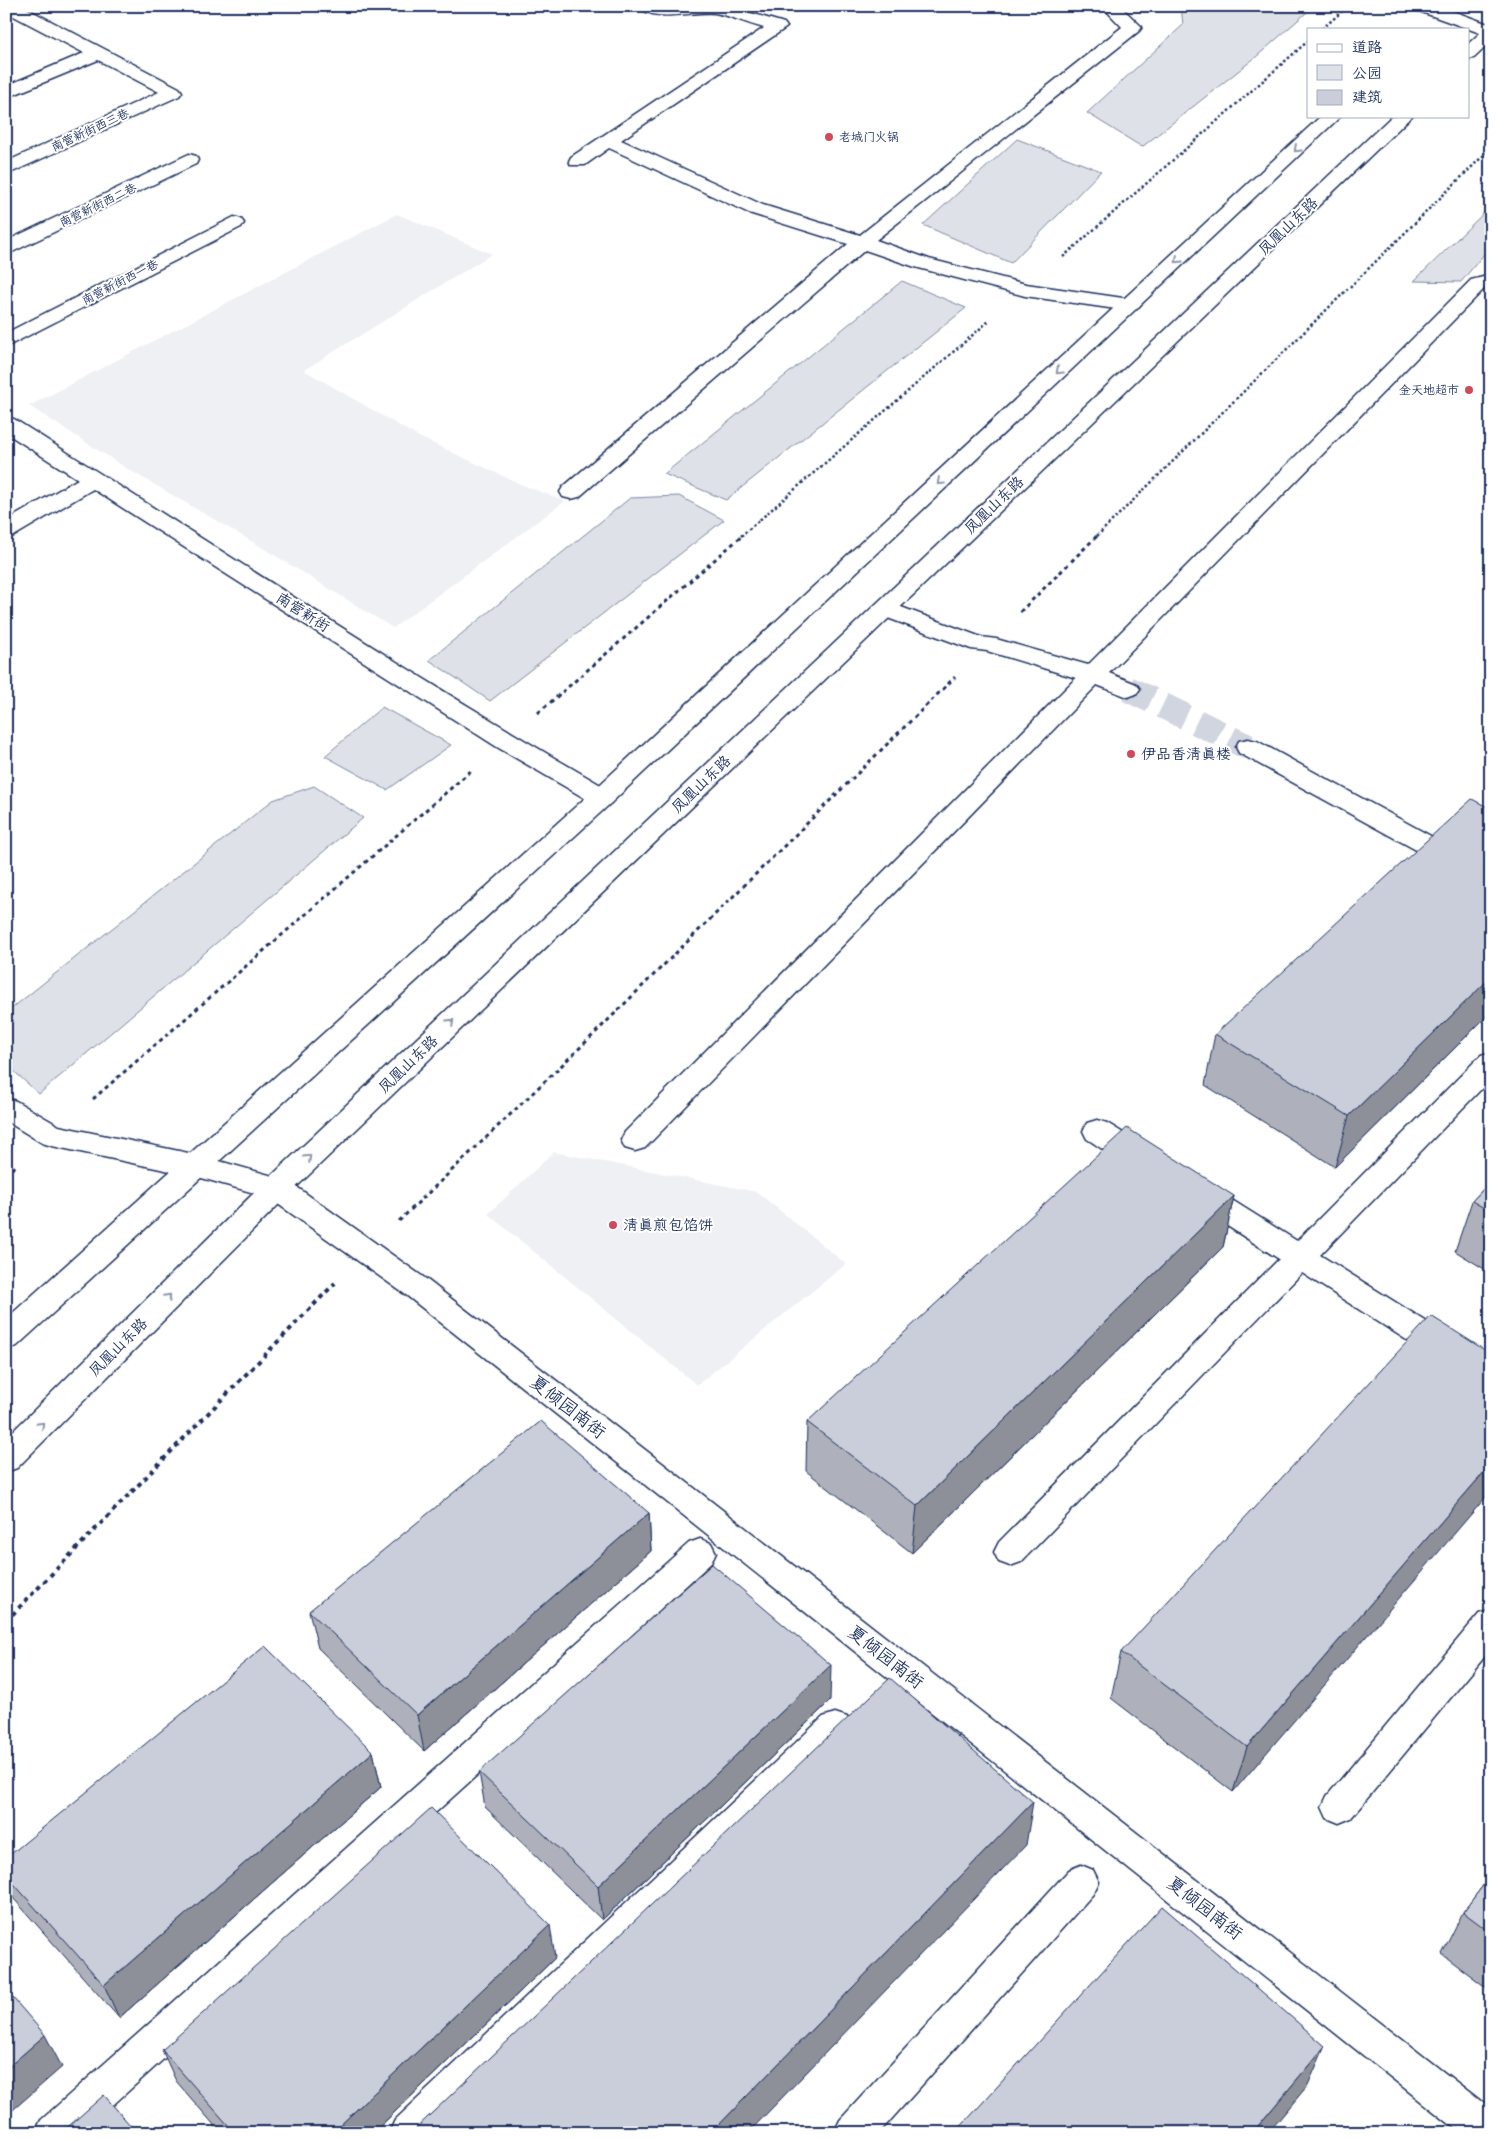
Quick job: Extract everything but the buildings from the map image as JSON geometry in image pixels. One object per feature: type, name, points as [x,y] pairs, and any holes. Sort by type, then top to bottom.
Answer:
[{"type":"street","points":[[8,6],[98,53]]},
{"type":"street","points":[[578,161],[778,27],[715,8],[657,10],[647,6]]},
{"type":"street","points":[[571,492],[861,243],[1133,28],[1110,6]]},
{"type":"street","points":[[1422,6],[1446,10],[1491,32],[1470,52]]},
{"type":"street","points":[[1427,28],[1446,10]]},
{"type":"street","points":[[6,25],[28,16]]},
{"type":"street","points":[[6,93],[98,53]]},
{"type":"street","name":"南营新街西三巷","points":[[6,169],[173,92],[98,53]]},
{"type":"street","points":[[6,1338],[198,1166],[602,797],[1330,118]]},
{"type":"street","name":"凤凰山东路","points":[[6,1459],[278,1188],[1401,118]]},
{"type":"street","points":[[608,141],[756,209],[831,231],[922,263],[1025,290],[1130,305]]},
{"type":"street","name":"南营新街西二巷","points":[[6,249],[189,160]]},
{"type":"street","name":"南营新街西一巷","points":[[6,341],[234,223]]},
{"type":"street","points":[[635,1140],[1091,674],[1478,284],[1491,281]]},
{"type":"street","name":"南营新街","points":[[6,424],[506,741],[602,797]]},
{"type":"street","points":[[6,531],[94,480]]},
{"type":"street","points":[[885,609],[979,644],[988,644],[1091,674],[1128,689]]},
{"type":"street","points":[[1248,747],[1491,880]]},
{"type":"street","points":[[1010,1552],[1491,1062]]},
{"type":"street","points":[[6,1108],[52,1135],[198,1166],[278,1188]]},
{"type":"street","points":[[1097,1131],[1300,1256],[1491,1378]]},
{"type":"street","name":"夏倾园南街","points":[[278,1188],[440,1306],[1491,2133]]},
{"type":"street","points":[[54,2133],[700,1553]]},
{"type":"street","points":[[1340,1807],[1491,1624]]},
{"type":"street","points":[[408,2133],[834,1728]]},
{"type":"street","points":[[853,2133],[1081,1882]]},
{"type":"path","points":[[1323,28],[1348,6]]},
{"type":"path","points":[[6,1174],[1025,290],[1307,42]]},
{"type":"path","points":[[6,1621],[367,1252],[580,1047],[1491,148]]},
{"type":"shaded area","points":[[397,214],[492,254],[304,370],[417,436],[520,484],[565,501],[393,628],[258,545],[126,468],[29,406]]},
{"type":"shaded area","points":[[554,1152],[757,1192],[846,1264],[697,1385],[488,1214]]},
{"type":"green space","points":[[1181,6],[1314,6],[1256,57],[1142,147],[1087,113],[1183,25]]},
{"type":"green space","points":[[1017,139],[1101,171],[1011,263],[923,225]]},
{"type":"green space","points":[[1491,206],[1491,256],[1484,254],[1461,282],[1414,281]]},
{"type":"green space","points":[[902,281],[966,308],[726,500],[664,474]]},
{"type":"green space","points":[[679,496],[724,520],[490,701],[429,660],[630,498]]},
{"type":"green space","points":[[382,707],[451,745],[387,790],[325,756]]},
{"type":"green space","points":[[314,786],[363,818],[39,1094],[6,1064],[6,1013],[273,800]]},
{"type":"tunnel","points":[[1128,689],[1248,747]]},
{"type":"place","name":"老城门火锅","points":[[829,137]]},
{"type":"place","name":"金天地超市","points":[[1469,390]]},
{"type":"place","name":"伊品香清真楼","points":[[1131,754]]},
{"type":"place","name":"清真煎包馅饼","points":[[613,1225]]}]
